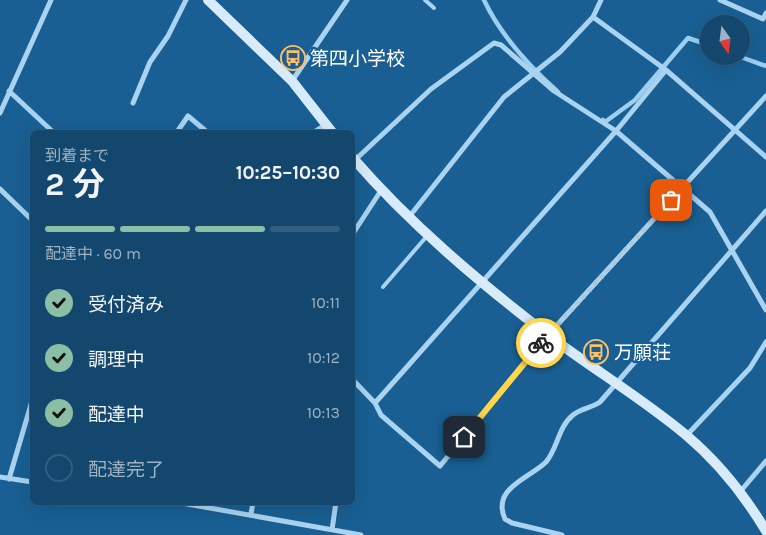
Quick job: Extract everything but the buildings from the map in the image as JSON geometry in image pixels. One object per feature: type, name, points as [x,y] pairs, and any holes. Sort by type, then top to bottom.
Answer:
[{"type":"main road","points":[[208,0],[292,82],[328,129]]},
{"type":"main road","points":[[355,159],[428,236],[548,335],[687,436],[739,493],[766,531]]},
{"type":"street","points":[[0,113],[51,0]]},
{"type":"street","points":[[134,104],[150,62],[168,36],[186,0]]},
{"type":"street","points":[[292,82],[347,0]]},
{"type":"street","points":[[409,216],[504,97],[560,52],[593,17],[601,0]]},
{"type":"street","points":[[720,0],[763,19],[766,13]]},
{"type":"street","points":[[593,17],[666,70],[766,157]]},
{"type":"street","points":[[355,157],[431,89],[494,43],[501,45],[554,91],[616,130],[710,212],[766,310]]},
{"type":"street","points":[[375,403],[484,282],[666,70]]},
{"type":"street","points":[[9,91],[51,130]]},
{"type":"street","points":[[355,382],[375,403],[381,414],[440,466],[548,335],[766,96]]},
{"type":"street","points":[[178,130],[188,116],[205,130]]},
{"type":"street","points":[[0,189],[30,218]]},
{"type":"street","points":[[355,230],[382,189]]},
{"type":"street","points":[[562,535],[512,523],[505,519],[502,506],[507,492],[516,482],[546,461],[560,430],[572,416],[600,402],[766,211]]},
{"type":"street","points":[[687,436],[750,368],[766,342]]},
{"type":"street","points":[[9,479],[30,408]]},
{"type":"street","points":[[739,493],[766,461]]},
{"type":"street","points":[[0,477],[30,482]]},
{"type":"street","points":[[195,505],[361,535]]},
{"type":"street","points":[[251,514],[252,505]]},
{"type":"street","points":[[332,530],[336,505]]},
{"type":"lane","points":[[425,0],[434,8]]},
{"type":"lane","points":[[382,287],[428,236]]},
{"type":"waterway","points":[[484,0],[498,25],[516,49],[558,92]]},
{"type":"waterway","points":[[603,120],[605,122],[635,100],[688,38],[700,42]]},
{"type":"waterway","points":[[750,60],[766,66]]},
{"type":"way so far","points":[[541,343],[671,200]]},
{"type":"place","name":"第四小学校","points":[[293,58]]},
{"type":"place","name":"万願荘","points":[[596,352]]},
{"type":"route","points":[[464,437],[541,343]]}]
